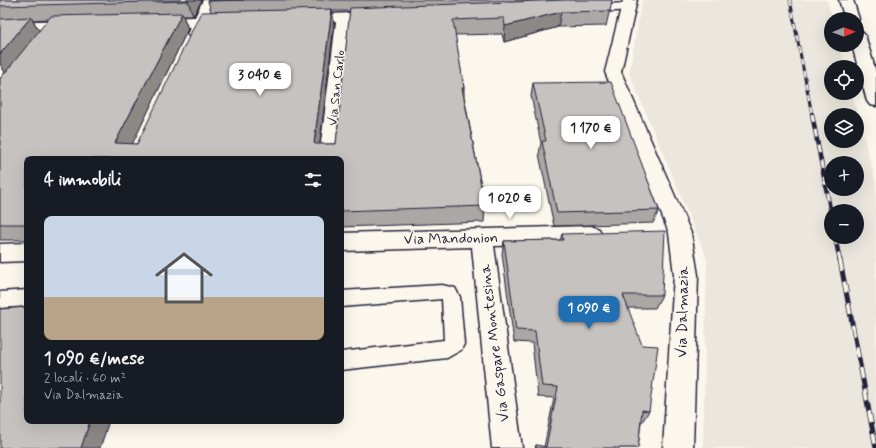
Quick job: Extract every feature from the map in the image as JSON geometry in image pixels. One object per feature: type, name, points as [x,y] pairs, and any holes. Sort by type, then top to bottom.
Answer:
[{"type":"street","points":[[188,49],[210,0]]},
{"type":"street","points":[[846,0],[850,12]]},
{"type":"street","points":[[565,9],[629,3]]},
{"type":"street","name":"Via Dalmazia","points":[[629,3],[613,72],[680,233],[686,275],[678,448]]},
{"type":"street","points":[[288,19],[391,16]]},
{"type":"street","name":"Via San Carlo","points":[[329,156],[344,18]]},
{"type":"street","points":[[139,23],[241,20]]},
{"type":"street","points":[[0,27],[86,24]]},
{"type":"street","points":[[41,43],[55,25]]},
{"type":"street","points":[[862,52],[876,101]]},
{"type":"street","points":[[656,234],[680,233]]},
{"type":"street","name":"Via Mandonion","points":[[344,242],[609,235]]},
{"type":"street","name":"Via Gaspare Montesina","points":[[482,238],[507,448]]},
{"type":"street","points":[[0,253],[24,252]]},
{"type":"lane","points":[[344,299],[442,292],[449,293],[451,298],[454,344],[447,349],[344,361]]},
{"type":"lane","points":[[0,300],[24,298]]},
{"type":"shaded area","points":[[642,0],[827,0],[830,12],[824,12],[824,52],[841,52],[843,60],[824,60],[824,100],[854,100],[856,108],[824,108],[824,148],[864,148],[864,138],[876,183],[876,448],[703,448],[707,259],[629,73]]},
{"type":"building","points":[[0,0],[189,0],[0,6]]},
{"type":"building","points":[[208,0],[244,0],[208,1]]},
{"type":"building","points":[[565,0],[612,0],[610,11],[561,12],[505,26],[504,18],[453,20],[464,88],[462,88],[485,206],[344,211],[344,156],[24,156],[24,224],[0,224],[0,79],[51,16],[182,13],[115,143],[137,144],[201,12],[332,9],[314,143],[336,144],[350,8]]},
{"type":"building","points":[[31,17],[0,54],[0,19]]},
{"type":"building","points":[[611,82],[659,210],[557,213],[542,141],[546,141],[533,83]]},
{"type":"building","points":[[665,231],[662,295],[623,295],[642,345],[658,346],[649,411],[642,410],[638,448],[536,448],[536,445],[546,447],[558,387],[542,386],[535,331],[516,330],[504,241],[563,240],[562,234]]},
{"type":"building","points":[[24,307],[24,424],[89,424],[81,448],[0,448],[0,309]]},
{"type":"railway","points":[[790,0],[812,115]]},
{"type":"railway","points":[[812,114],[829,204]]},
{"type":"railway","points":[[836,244],[840,261]]},
{"type":"railway","points":[[840,260],[876,448]]}]
